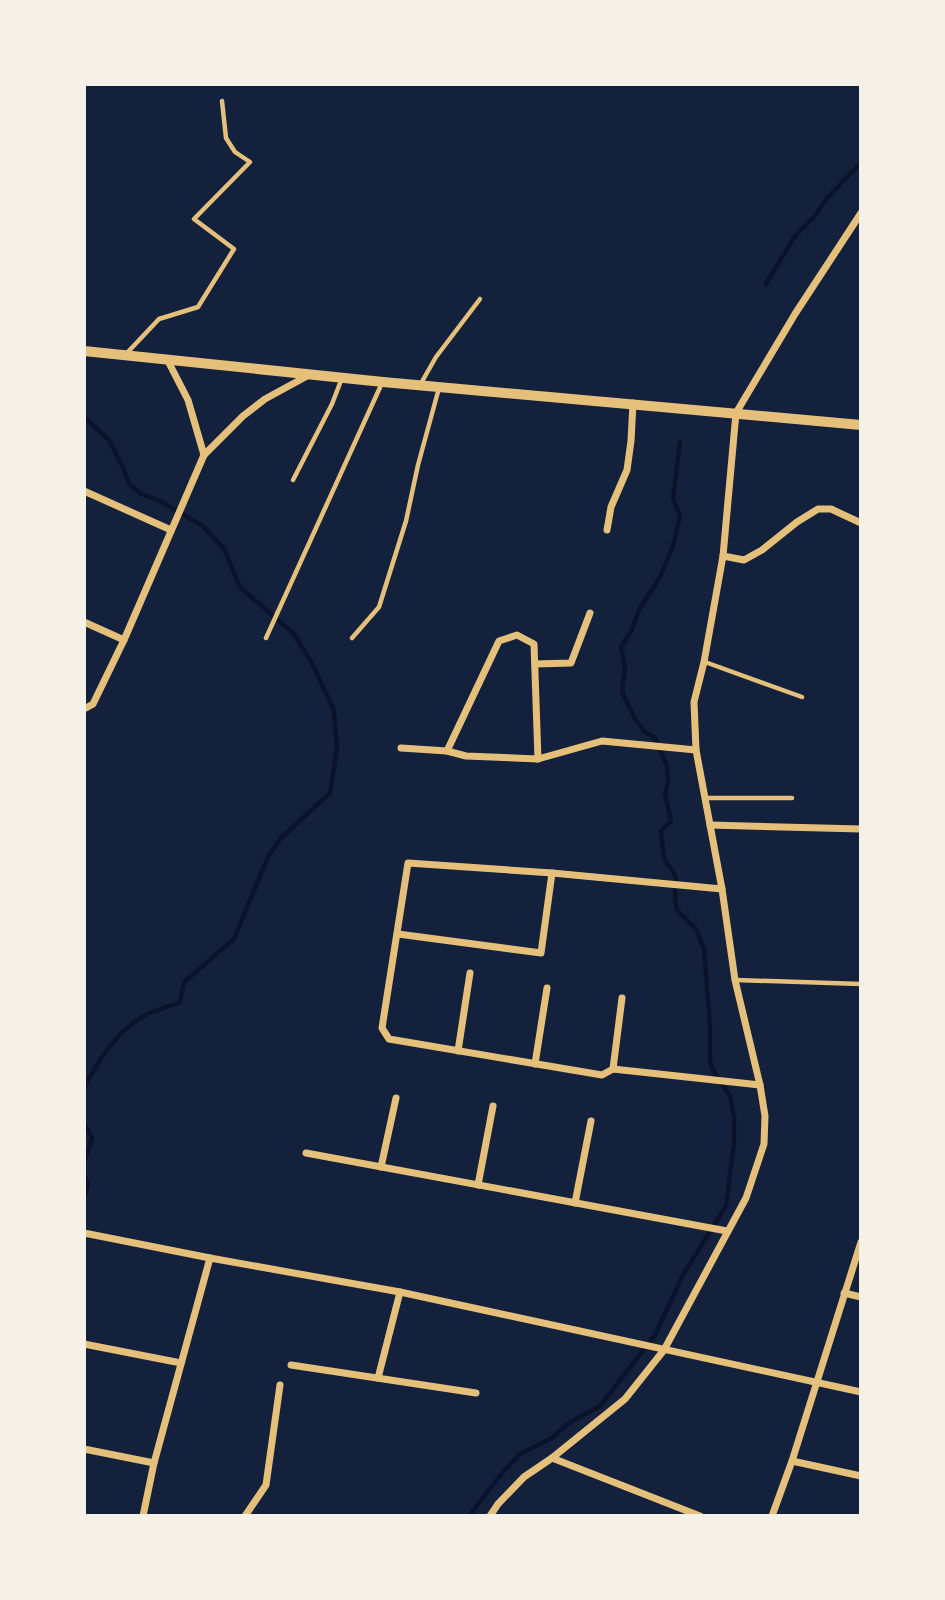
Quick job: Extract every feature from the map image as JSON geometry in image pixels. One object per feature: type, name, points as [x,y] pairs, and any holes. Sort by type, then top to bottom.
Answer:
[{"type":"main road","points":[[84,351],[420,386],[861,425]]},
{"type":"street","points":[[490,1516],[524,1477],[625,1399],[664,1350],[746,1198],[764,1144],[765,1116],[760,1085],[735,980],[722,889],[696,750],[694,702],[723,556],[736,413],[795,314],[861,213]]},
{"type":"street","points":[[168,360],[188,400],[204,455]]},
{"type":"street","points":[[84,709],[93,704],[124,640],[204,455],[243,416],[265,399],[310,375]]},
{"type":"street","points":[[607,530],[611,507],[627,470],[633,403]]},
{"type":"street","points":[[84,491],[171,530]]},
{"type":"street","points":[[723,556],[744,560],[818,509],[831,509],[861,523]]},
{"type":"street","points":[[535,664],[571,663],[590,613]]},
{"type":"street","points":[[84,622],[124,640]]},
{"type":"street","points":[[447,751],[499,641],[517,635],[534,643],[538,759]]},
{"type":"street","points":[[401,748],[447,751],[466,756],[538,759],[601,741],[696,750]]},
{"type":"street","points":[[710,825],[861,829]]},
{"type":"street","points":[[722,889],[408,863],[382,1028],[389,1039],[603,1075],[613,1069],[760,1085]]},
{"type":"street","points":[[398,934],[541,953],[552,873]]},
{"type":"street","points":[[458,1051],[470,973]]},
{"type":"street","points":[[535,1064],[547,988]]},
{"type":"street","points":[[613,1069],[621,999]]},
{"type":"street","points":[[381,1167],[396,1098]]},
{"type":"street","points":[[478,1185],[493,1106]]},
{"type":"street","points":[[575,1203],[591,1121]]},
{"type":"street","points":[[306,1153],[727,1231]]},
{"type":"street","points":[[84,1233],[400,1293],[861,1392]]},
{"type":"street","points":[[772,1516],[861,1242]]},
{"type":"street","points":[[143,1516],[154,1463],[210,1258]]},
{"type":"street","points":[[378,1378],[400,1293]]},
{"type":"street","points":[[844,1293],[861,1297]]},
{"type":"street","points":[[84,1344],[181,1363]]},
{"type":"street","points":[[291,1365],[476,1393]]},
{"type":"street","points":[[245,1516],[266,1485],[281,1385]]},
{"type":"street","points":[[84,1449],[154,1463]]},
{"type":"street","points":[[552,1458],[700,1516]]},
{"type":"street","points":[[792,1461],[861,1476]]},
{"type":"lane","points":[[126,355],[159,319],[198,307],[234,249],[194,219],[250,162],[235,152],[226,138],[222,101]]},
{"type":"lane","points":[[420,386],[447,342],[480,299]]},
{"type":"lane","points":[[293,480],[332,404],[342,377]]},
{"type":"lane","points":[[266,638],[383,382]]},
{"type":"lane","points":[[352,638],[380,607],[406,521],[439,387]]},
{"type":"lane","points":[[704,662],[802,697]]},
{"type":"lane","points":[[705,799],[792,798]]},
{"type":"lane","points":[[735,980],[861,984]]},
{"type":"waterway","points":[[766,284],[795,236],[861,163]]},
{"type":"waterway","points":[[84,417],[109,440],[129,484],[141,494],[158,500],[203,526],[224,549],[240,587],[294,634],[313,665],[334,711],[337,748],[330,793],[280,839],[268,857],[234,939],[184,982],[180,1002],[144,1016],[124,1030],[102,1057],[84,1088]]},
{"type":"waterway","points":[[469,1516],[520,1454],[552,1438],[569,1423],[600,1406],[655,1335],[683,1275],[726,1206],[734,1143],[734,1117],[730,1096],[710,1063],[704,949],[696,929],[677,910],[676,878],[664,859],[661,831],[671,821],[665,794],[668,782],[667,766],[655,738],[644,731],[635,719],[622,692],[625,667],[621,647],[631,632],[639,610],[660,577],[673,546],[680,516],[673,499],[680,442]]},
{"type":"waterway","points":[[84,1123],[92,1138],[84,1162]]},
{"type":"waterway","points":[[84,1174],[88,1185],[84,1198]]}]
